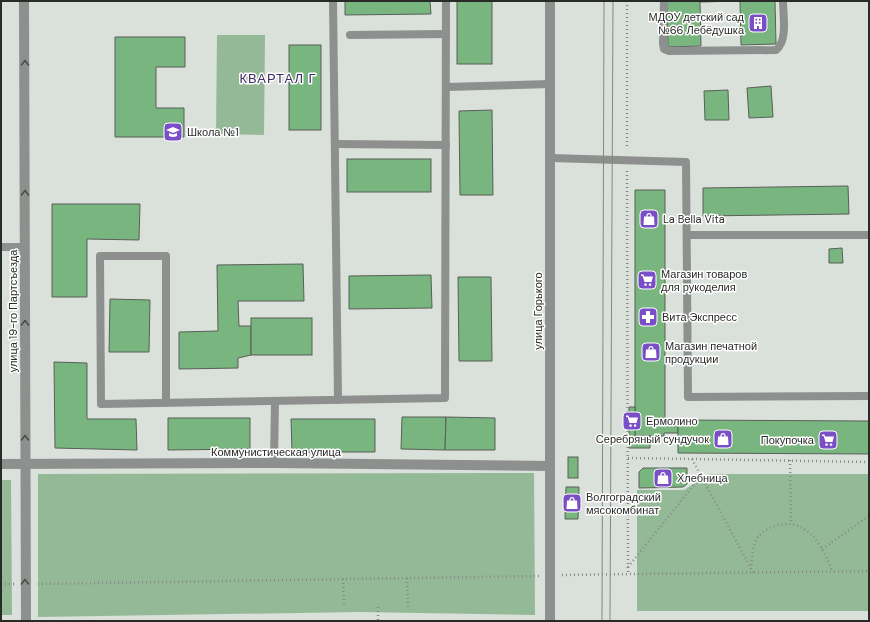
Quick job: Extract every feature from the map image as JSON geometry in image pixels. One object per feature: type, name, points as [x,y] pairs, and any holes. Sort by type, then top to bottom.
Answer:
[{"type":"street","name":"улица 19-го Партсъезда","points":[[24,1],[26,621]]},
{"type":"street","name":"улица Горького","points":[[550,1],[550,621]]},
{"type":"street","name":"Коммунистическая улица","points":[[1,464],[550,466]]},
{"type":"lane","points":[[332,1],[338,400]]},
{"type":"lane","points":[[166,403],[166,256],[100,256],[101,404],[166,403],[338,400],[445,398],[446,1]]},
{"type":"lane","points":[[664,1],[663,44],[664,49],[668,51],[776,50],[780,47],[783,40],[783,1]]},
{"type":"lane","points":[[350,35],[446,34]]},
{"type":"lane","points":[[446,87],[550,84]]},
{"type":"lane","points":[[335,144],[446,145]]},
{"type":"lane","points":[[550,158],[686,162],[688,397],[869,396]]},
{"type":"lane","points":[[687,235],[869,235]]},
{"type":"lane","points":[[1,247],[25,247]]},
{"type":"lane","points":[[274,464],[275,401]]},
{"type":"path","points":[[627,1],[628,574]]},
{"type":"path","points":[[628,458],[869,462]]},
{"type":"path","points":[[692,458],[754,574]]},
{"type":"path","points":[[790,460],[791,524]]},
{"type":"path","points":[[628,567],[701,476]]},
{"type":"path","points":[[822,549],[869,516]]},
{"type":"path","points":[[751,569],[753,551],[759,536],[775,526],[791,524],[804,528],[815,539],[834,572]]},
{"type":"path","points":[[1,584],[550,575],[754,574],[869,571]]},
{"type":"path","points":[[408,578],[408,607]]},
{"type":"path","points":[[343,579],[344,607]]},
{"type":"path","points":[[378,607],[378,621]]},
{"type":"green space","points":[[217,35],[265,35],[264,135],[216,134]]},
{"type":"green space","points":[[534,473],[535,615],[359,612],[38,617],[38,474]]},
{"type":"green space","points":[[709,474],[869,474],[869,611],[637,611],[637,490],[684,490]]},
{"type":"green space","points":[[1,480],[11,480],[12,615],[1,615]]},
{"type":"building","points":[[345,1],[430,1],[431,14],[345,15]]},
{"type":"building","points":[[457,1],[492,1],[492,64],[457,64]]},
{"type":"building","points":[[667,1],[740,1],[700,2],[701,46],[668,47]]},
{"type":"building","points":[[740,1],[775,1],[776,44],[741,45]]},
{"type":"building","points":[[115,37],[185,37],[185,67],[156,67],[156,108],[184,108],[184,137],[115,137]]},
{"type":"building","points":[[289,45],[321,45],[321,130],[289,130]]},
{"type":"building","points":[[771,86],[773,117],[749,118],[747,88]]},
{"type":"building","points":[[728,90],[729,120],[705,120],[704,91]]},
{"type":"building","points":[[492,110],[493,195],[460,195],[459,111]]},
{"type":"building","points":[[347,159],[431,159],[431,192],[347,192]]},
{"type":"building","points":[[848,186],[849,214],[703,216],[703,188]]},
{"type":"building","points":[[635,190],[665,190],[665,422],[678,422],[678,433],[664,433],[664,436],[635,436]]},
{"type":"building","points":[[52,204],[140,204],[139,240],[87,239],[87,297],[52,297]]},
{"type":"building","points":[[842,248],[843,263],[829,263],[829,249]]},
{"type":"building","points":[[303,264],[304,301],[238,301],[239,326],[251,326],[251,355],[238,358],[238,368],[179,369],[179,332],[218,331],[217,265]]},
{"type":"building","points":[[431,275],[432,308],[349,309],[349,276]]},
{"type":"building","points":[[458,277],[491,277],[492,361],[459,361]]},
{"type":"building","points":[[110,299],[150,300],[149,352],[109,352]]},
{"type":"building","points":[[251,318],[312,318],[312,355],[251,355]]},
{"type":"building","points":[[54,362],[87,363],[87,419],[136,419],[137,450],[55,448]]},
{"type":"building","name":"Ермолино","points":[[629,407],[635,407],[635,436],[650,436],[650,448],[629,448]]},
{"type":"building","points":[[402,417],[446,417],[445,450],[401,449]]},
{"type":"building","points":[[446,417],[495,418],[495,450],[445,450]]},
{"type":"building","points":[[168,418],[250,418],[250,449],[168,450]]},
{"type":"building","points":[[291,419],[375,419],[375,452],[292,452]]},
{"type":"building","points":[[678,420],[869,421],[869,454],[678,453]]},
{"type":"building","points":[[568,457],[578,457],[578,478],[568,478]]},
{"type":"building","name":"Хлебница","points":[[643,468],[687,468],[687,484],[683,487],[639,488],[639,472]]},
{"type":"building","name":"Волгоградский мясокомбинат","points":[[566,487],[579,487],[578,519],[565,519]]},
{"type":"tram line","points":[[602,621],[604,1]]},
{"type":"tram line","points":[[610,621],[613,1]]},
{"type":"place","name":"МДОУ детский сад №66 Лебёдушка","points":[[758,23]]},
{"type":"place","name":"Школа №1","points":[[173,132]]},
{"type":"place","name":"La Bella Vita","points":[[649,219]]},
{"type":"place","name":"Магазин товаров для рукоделия","points":[[647,280]]},
{"type":"place","name":"Вита Экспресс","points":[[648,317]]},
{"type":"place","name":"Магазин печатной продукции","points":[[651,352]]},
{"type":"place","name":"Ермолино","points":[[632,421]]},
{"type":"place","name":"Серебряный сундучок","points":[[723,439]]},
{"type":"place","name":"Покупочка","points":[[828,440]]},
{"type":"place","name":"Хлебница","points":[[663,478]]},
{"type":"place","name":"Волгоградский мясокомбинат","points":[[572,503]]},
{"type":"district","name":"КВАРТАЛ Г","points":[[278,78]]}]
